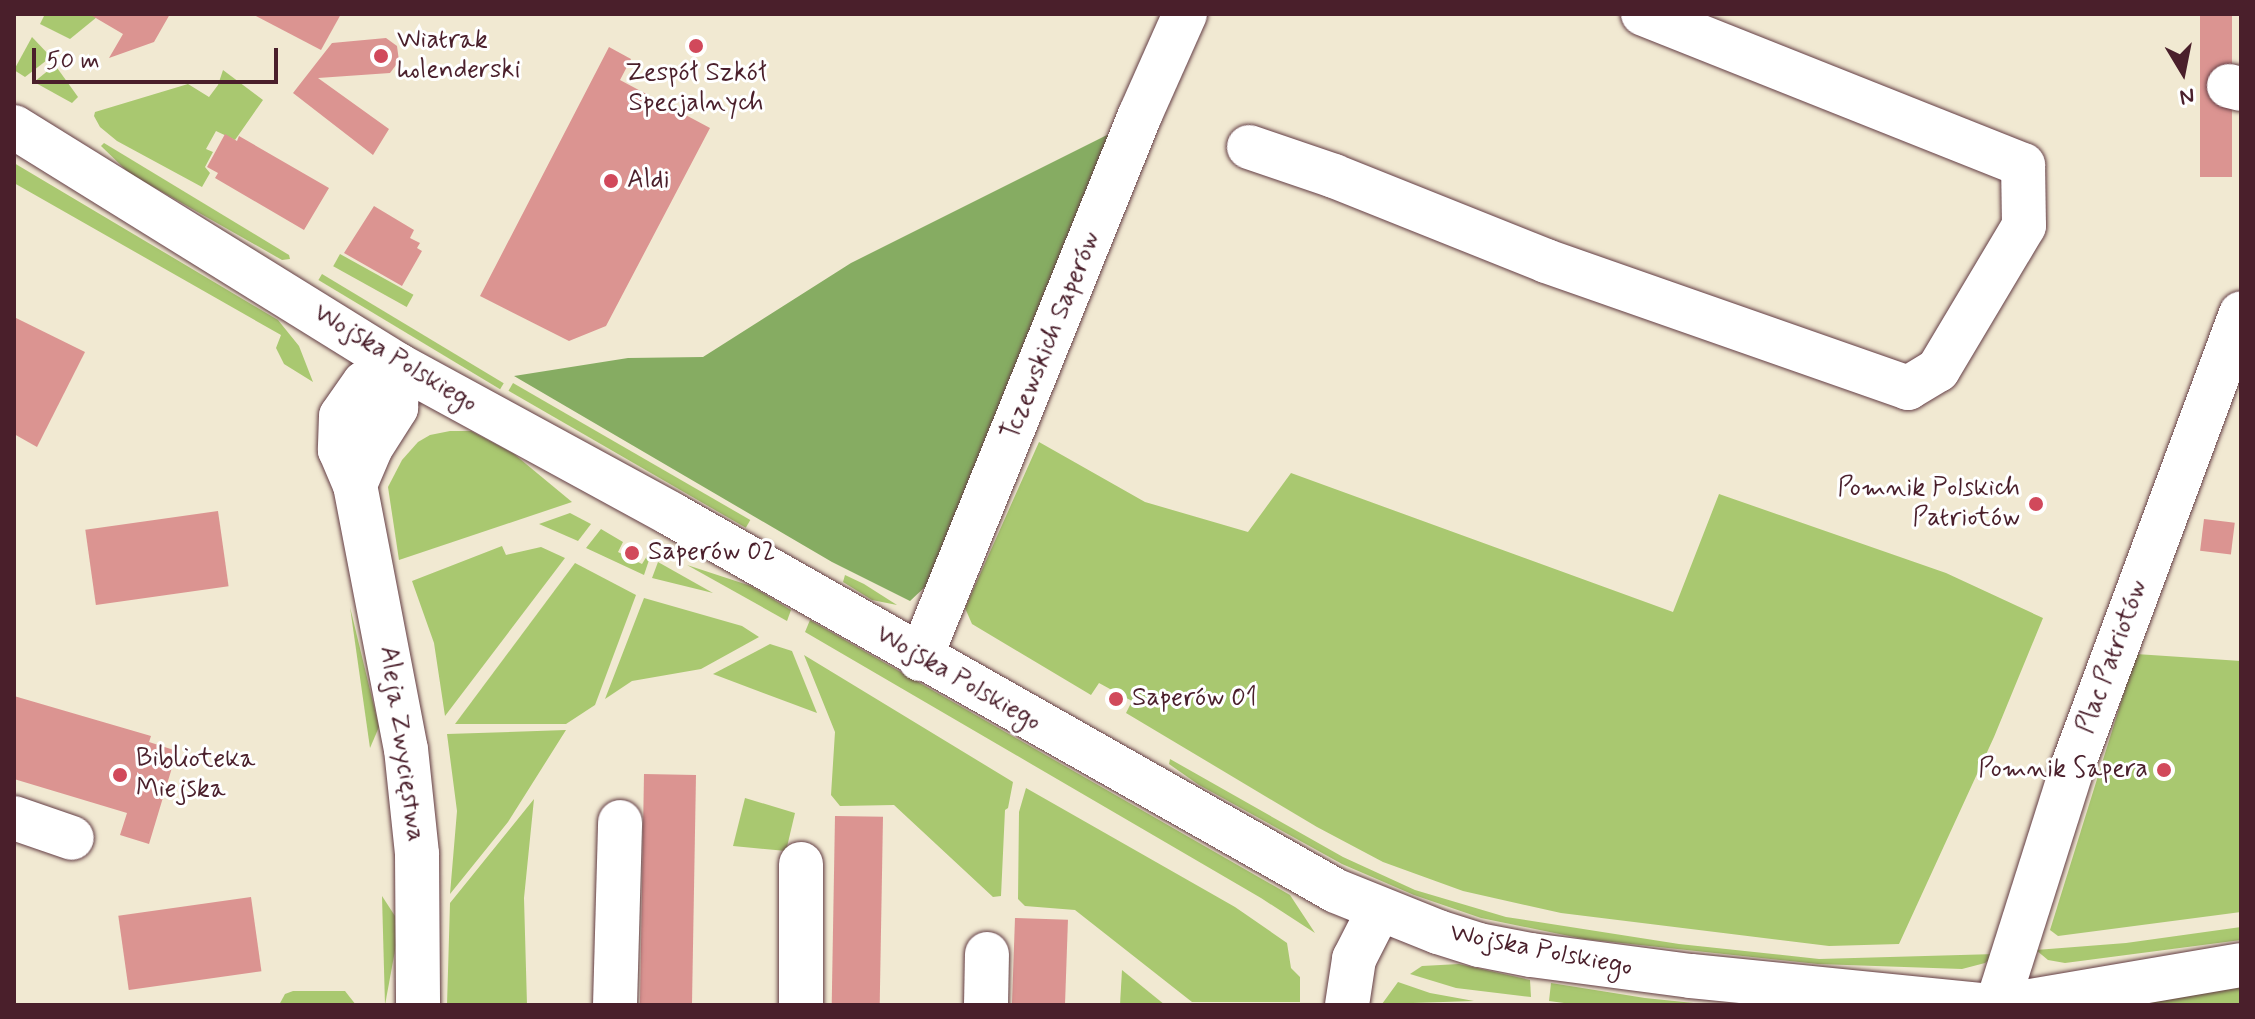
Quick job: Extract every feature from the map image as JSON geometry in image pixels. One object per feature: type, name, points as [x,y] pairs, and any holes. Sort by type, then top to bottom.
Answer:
[{"type":"street","name":"Tczewskich Saperów","points":[[920,659],[1140,115],[1185,14]]},
{"type":"street","points":[[1249,147],[1334,176],[1546,261],[1908,388],[1938,370],[2024,226],[2023,165],[1643,14]]},
{"type":"street","name":"Wojska Polskiego","points":[[14,127],[398,365],[671,514],[920,659],[1336,891],[1379,910],[1479,945],[1540,956],[1691,976],[1983,1005]]},
{"type":"street","name":"Plac Patriotów","points":[[1997,1005],[2077,754],[2241,313]]},
{"type":"street","name":"Aleja Zwycięstwa","points":[[398,365],[364,383],[341,416],[340,450],[355,485],[406,749],[417,854],[418,1005]]},
{"type":"street","points":[[14,818],[72,838]]},
{"type":"street","points":[[615,1005],[620,822]]},
{"type":"street","points":[[801,864],[801,1005]]},
{"type":"street","points":[[1347,1005],[1354,959],[1379,910]]},
{"type":"street","points":[[986,1005],[987,954]]},
{"type":"street","points":[[2007,1005],[2241,965]]},
{"type":"green space","points":[[45,14],[91,14],[97,17],[70,39],[40,24]]},
{"type":"green space","points":[[32,37],[51,57],[25,77],[14,70]]},
{"type":"green space","points":[[55,65],[78,97],[72,103],[34,82]]},
{"type":"green space","points":[[223,70],[263,100],[235,140],[216,131],[206,149],[213,152],[205,167],[210,173],[202,187],[117,141],[100,127],[94,116],[95,112],[188,84],[209,97],[218,85]]},
{"type":"green space","points":[[1119,129],[926,586],[910,601],[832,562],[514,376],[628,358],[703,357],[851,263]]},
{"type":"green space","points":[[104,143],[289,255],[290,259],[282,260],[129,173],[101,146]]},
{"type":"green space","points":[[14,163],[278,320],[299,346],[313,382],[284,364],[276,348],[281,335],[14,183]]},
{"type":"green space","points":[[340,254],[413,295],[407,307],[333,266]]},
{"type":"green space","points":[[322,274],[504,383],[500,389],[318,280]]},
{"type":"green space","points":[[513,383],[750,520],[746,528],[508,391]]},
{"type":"green space","points":[[471,431],[514,454],[572,502],[399,560],[388,487],[402,460],[418,442],[430,435]]},
{"type":"green space","points":[[1039,442],[1145,502],[1248,532],[1291,473],[1673,612],[1719,494],[1946,573],[2043,618],[1994,737],[1899,944],[1829,946],[1561,913],[1463,891],[1383,862],[1317,827],[1126,713],[1132,701],[1099,683],[1091,695],[972,624],[965,608]]},
{"type":"green space","points":[[570,513],[591,524],[578,541],[539,524]]},
{"type":"green space","points":[[601,529],[623,542],[618,552],[642,564],[647,556],[650,557],[644,575],[586,548]]},
{"type":"green space","points":[[502,546],[506,555],[541,547],[565,558],[445,716],[434,643],[412,581]]},
{"type":"green space","points":[[658,562],[713,593],[652,578]]},
{"type":"green space","points":[[575,563],[636,595],[595,705],[566,724],[455,724]]},
{"type":"green space","points":[[687,565],[751,586],[791,610],[787,621]]},
{"type":"green space","points":[[845,575],[897,605],[872,600],[843,582]]},
{"type":"green space","points":[[644,598],[742,626],[759,637],[701,669],[632,681],[605,699]]},
{"type":"green space","points":[[350,607],[379,727],[370,748]]},
{"type":"green space","points":[[810,620],[1290,895],[1315,933],[1261,898],[805,632]]},
{"type":"green space","points":[[770,644],[792,651],[817,713],[713,674]]},
{"type":"green space","points":[[2136,654],[2241,661],[2241,912],[2058,936],[2050,930]]},
{"type":"green space","points":[[804,655],[1013,782],[1005,810],[1001,896],[993,897],[894,805],[840,806],[831,795],[835,732]]},
{"type":"green space","points":[[566,730],[508,822],[450,894],[457,811],[447,734]]},
{"type":"green space","points":[[1170,759],[1343,857],[1415,890],[1506,917],[1679,944],[1819,959],[1996,954],[1985,963],[1962,969],[1818,964],[1584,939],[1481,918],[1414,895],[1342,864],[1199,785],[1169,764]]},
{"type":"green space","points":[[1026,788],[1235,907],[1287,943],[1291,968],[1300,977],[1300,1002],[1192,1002],[1075,910],[1025,906],[1018,899],[1019,812]]},
{"type":"green space","points":[[745,798],[795,813],[786,851],[733,846]]},
{"type":"green space","points":[[534,799],[524,898],[527,1005],[447,1005],[450,903]]},
{"type":"green space","points":[[382,896],[395,916],[396,945],[385,1005]]},
{"type":"green space","points":[[2241,927],[2241,940],[2065,963],[2048,960],[2036,950],[2126,943]]},
{"type":"green space","points":[[1459,964],[1530,980],[1531,997],[1456,988],[1410,974],[1422,966]]},
{"type":"green space","points":[[1122,970],[1165,1005],[1120,1005]]},
{"type":"green space","points":[[1398,982],[1430,993],[1474,1001],[1382,1004]]},
{"type":"green space","points":[[1551,983],[1713,1005],[1579,1005],[1549,1001]]},
{"type":"green space","points":[[2241,985],[2241,1005],[2081,1005]]},
{"type":"green space","points":[[293,991],[345,991],[356,1005],[279,1005],[285,994]]},
{"type":"building","points":[[89,14],[170,14],[154,42],[109,58],[123,34]]},
{"type":"building","points":[[252,14],[341,14],[321,50]]},
{"type":"building","points":[[2200,14],[2232,14],[2232,177],[2200,177]]},
{"type":"building","points":[[386,38],[397,46],[399,61],[390,73],[318,78],[389,129],[373,155],[293,93],[332,43]]},
{"type":"building","name":"Aldi","points":[[609,47],[631,59],[620,80],[710,128],[606,326],[569,341],[480,296]]},
{"type":"building","points":[[225,134],[237,141],[239,136],[329,188],[304,230],[215,178],[218,173],[207,167]]},
{"type":"building","points":[[374,206],[414,230],[410,238],[420,243],[417,248],[422,251],[402,286],[344,253]]},
{"type":"building","points":[[14,317],[85,352],[37,447],[14,434]]},
{"type":"building","points":[[218,511],[229,586],[96,605],[85,530]]},
{"type":"building","points":[[2204,519],[2235,523],[2231,555],[2200,551]]},
{"type":"building","points":[[14,696],[151,736],[149,742],[177,751],[149,844],[120,835],[127,813],[14,779]]},
{"type":"building","points":[[644,774],[696,775],[692,1005],[640,1005]]},
{"type":"building","points":[[835,816],[883,817],[880,1005],[832,1005]]},
{"type":"building","points":[[251,897],[261,971],[129,990],[118,916]]},
{"type":"building","points":[[1015,918],[1068,920],[1065,1005],[1012,1005]]},
{"type":"place","name":"Zespół Szkół Specjalnych","points":[[696,46]]},
{"type":"place","name":"Wiatrak holenderski","points":[[381,56]]},
{"type":"place","name":"Aldi","points":[[611,181]]},
{"type":"place","name":"Pomnik Polskich Patriotów","points":[[2036,504]]},
{"type":"place","name":"Saperów 02","points":[[632,553]]},
{"type":"place","name":"Saperów 01","points":[[1116,699]]},
{"type":"place","name":"Pomnik Sapera","points":[[2164,770]]},
{"type":"place","name":"Biblioteka Miejska","points":[[120,775]]}]
